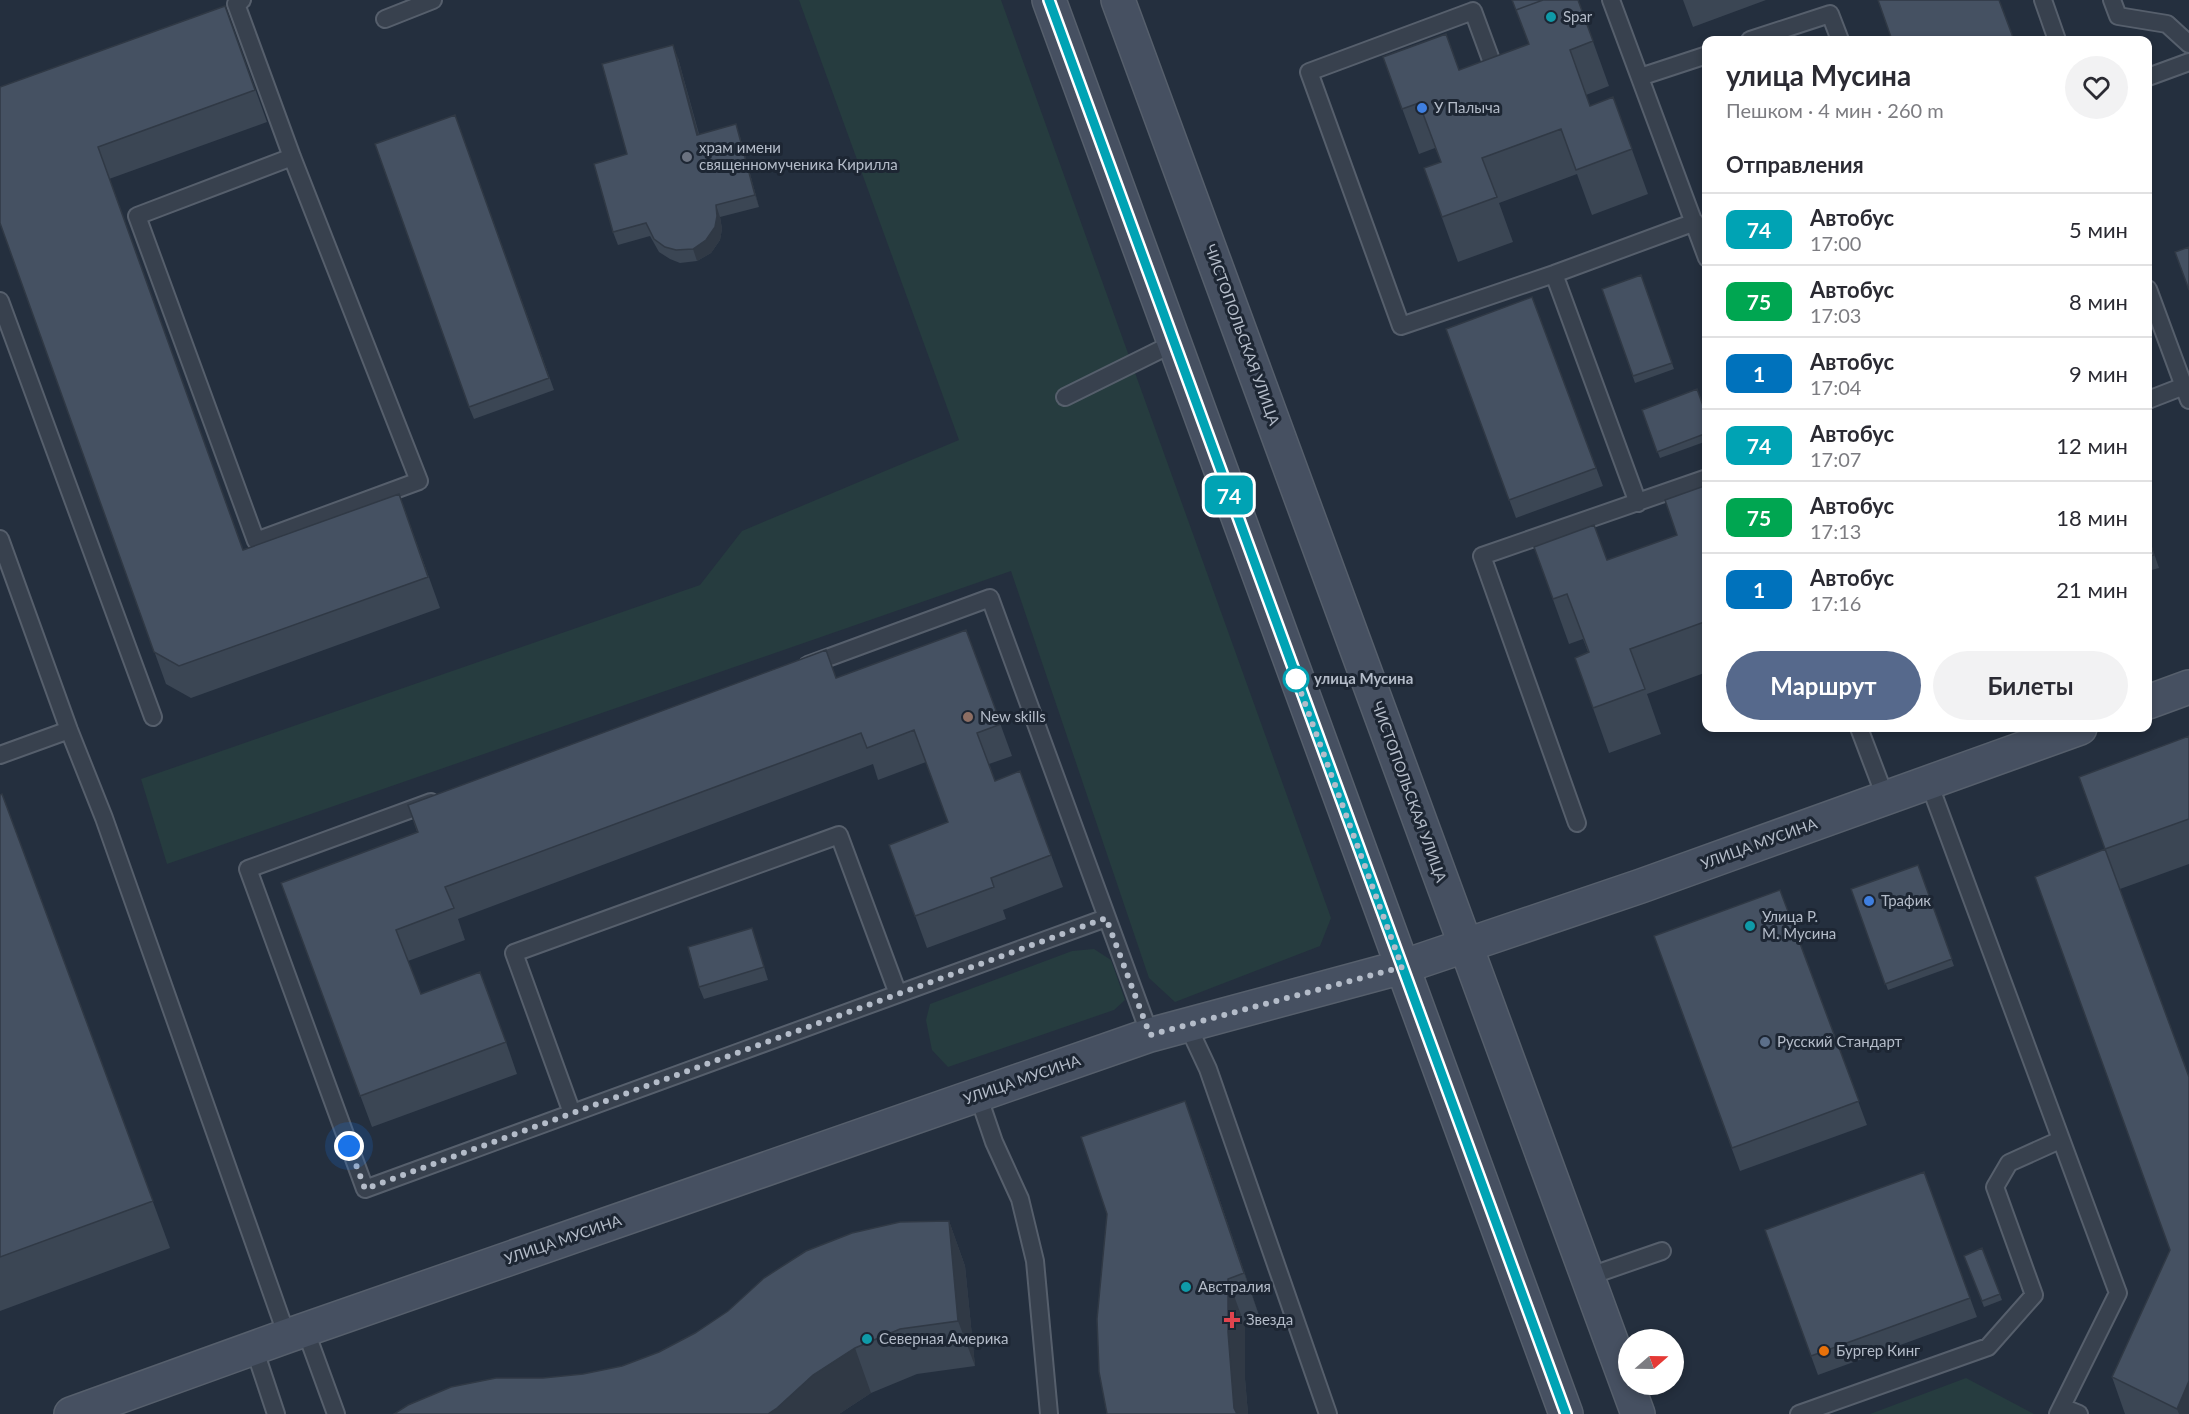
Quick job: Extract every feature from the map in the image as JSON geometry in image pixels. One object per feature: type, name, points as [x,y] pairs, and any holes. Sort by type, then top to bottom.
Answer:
[{"type":"main road","points":[[1049,0],[1566,1414]]},
{"type":"main road","name":"ЧИСТОПОЛЬСКАЯ УЛИЦА","points":[[1118,0],[1638,1414]]},
{"type":"main road","points":[[2152,701],[2189,687]]},
{"type":"main road","name":"УЛИЦА МУСИНА","points":[[71,1414],[296,1333],[1150,1035],[1402,967],[1641,886],[2069,732]]},
{"type":"lane","points":[[385,19],[433,0]]},
{"type":"lane","points":[[1611,0],[1702,243]]},
{"type":"lane","points":[[2043,0],[2056,36]]},
{"type":"lane","points":[[2112,0],[2118,16],[2167,24],[2189,44]]},
{"type":"lane","points":[[235,4],[292,157],[419,481],[255,541],[136,216],[292,157]]},
{"type":"lane","points":[[1494,68],[1473,11],[1309,72],[1401,326],[1554,274],[1695,222]]},
{"type":"lane","points":[[1762,36],[1830,14],[1838,36]]},
{"type":"lane","points":[[1640,77],[1702,57]]},
{"type":"lane","points":[[2152,76],[2189,62]]},
{"type":"lane","points":[[1554,274],[1638,503]]},
{"type":"lane","points":[[2152,300],[2187,393],[2152,399]]},
{"type":"lane","points":[[0,301],[153,717]]},
{"type":"lane","points":[[1065,397],[1174,343]]},
{"type":"lane","points":[[1577,823],[1482,556],[1702,480]]},
{"type":"lane","points":[[0,539],[69,730],[296,1333],[336,1414]]},
{"type":"lane","points":[[788,672],[990,598],[1150,1035]]},
{"type":"lane","points":[[0,755],[69,730]]},
{"type":"lane","points":[[1861,732],[1886,799]]},
{"type":"lane","points":[[1929,783],[2118,1293],[2060,1410],[2079,1414]]},
{"type":"lane","points":[[450,795],[248,869],[365,1189],[1106,918]]},
{"type":"lane","points":[[572,1113],[514,953],[839,835],[898,994]]},
{"type":"lane","points":[[1187,1024],[1208,1069],[1328,1414]]},
{"type":"lane","points":[[978,1095],[994,1143],[1020,1199],[1035,1261],[1049,1414]]},
{"type":"lane","points":[[1799,1414],[1988,1347],[2034,1295],[1995,1187],[2009,1163],[2060,1140]]},
{"type":"lane","points":[[1587,1277],[1662,1251]]},
{"type":"lane","points":[[254,1348],[276,1414]]},
{"type":"green space","points":[[799,0],[1001,0],[1331,918],[1320,946],[1175,1002],[1149,978],[1011,571],[167,864],[141,779],[700,585],[742,531],[959,440]]},
{"type":"green space","points":[[1094,949],[1111,960],[1125,1000],[1114,1010],[948,1067],[932,1050],[926,1020],[930,1004],[1072,951]]},
{"type":"green space","points":[[1966,1378],[2034,1414],[1870,1414]]},
{"type":"building","points":[[1512,0],[1543,0],[1516,10],[1529,44]]},
{"type":"building","points":[[1543,0],[1578,0],[1593,41],[1570,50],[1590,106],[1613,97],[1632,149],[1576,170],[1561,129],[1482,158],[1497,197],[1442,217],[1424,168],[1441,162],[1419,103],[1402,109],[1383,57],[1446,34],[1459,70],[1529,44],[1516,10]]},
{"type":"building","points":[[1878,0],[1999,0],[2012,36],[1891,36]]},
{"type":"building","points":[[225,6],[255,90],[98,147],[243,550],[399,494],[428,577],[179,666],[154,652],[0,223],[0,87]]},
{"type":"building","name":"храм имени священномученика Кирилла","points":[[673,45],[697,135],[736,124],[755,195],[716,205],[715,227],[706,240],[693,249],[676,250],[665,247],[654,239],[646,223],[613,232],[594,164],[627,154],[602,64]]},
{"type":"building","points":[[455,115],[549,378],[469,407],[375,144]]},
{"type":"building","points":[[2189,247],[2189,290],[2175,252]]},
{"type":"building","points":[[1641,275],[1672,363],[1633,376],[1602,289]]},
{"type":"building","points":[[1532,297],[1596,468],[1509,500],[1446,329]]},
{"type":"building","points":[[1697,389],[1702,403],[1702,435],[1657,452],[1642,410]]},
{"type":"building","points":[[1702,487],[1702,623],[1630,649],[1645,689],[1593,708],[1575,658],[1589,652],[1567,594],[1553,599],[1534,547],[1594,525],[1607,560],[1677,535],[1665,500]]},
{"type":"building","points":[[966,630],[1001,724],[977,733],[995,781],[1020,771],[1051,855],[991,878],[994,887],[915,916],[889,845],[948,822],[914,730],[867,748],[861,733],[445,887],[454,908],[396,930],[421,994],[480,972],[506,1042],[360,1096],[281,883],[418,832],[408,805],[826,650],[836,678]]},
{"type":"building","points":[[2189,736],[2189,819],[2105,849],[2079,777]]},
{"type":"building","points":[[2,794],[153,1201],[0,1257],[0,795]]},
{"type":"building","points":[[2105,849],[2189,1077],[2189,1381],[2177,1409],[2112,1377],[2170,1250],[2035,877]]},
{"type":"building","points":[[1918,865],[1952,959],[1885,984],[1851,889]]},
{"type":"building","points":[[1780,890],[1859,1101],[1732,1148],[1654,936]]},
{"type":"building","points":[[752,928],[764,967],[699,987],[688,947]]},
{"type":"building","name":"Австралия","points":[[1185,1101],[1244,1273],[1228,1279],[1228,1332],[1234,1408],[1237,1414],[1107,1414],[1099,1372],[1097,1319],[1107,1214],[1081,1137]]},
{"type":"building","points":[[1924,1172],[1970,1298],[1811,1356],[1765,1230]]},
{"type":"building","points":[[949,1221],[958,1321],[900,1329],[855,1348],[813,1375],[768,1414],[394,1414],[408,1405],[451,1387],[496,1378],[543,1378],[583,1374],[622,1366],[659,1352],[695,1333],[728,1311],[764,1278],[806,1251],[852,1233],[900,1222]]},
{"type":"building","points":[[1982,1248],[2000,1294],[1982,1301],[1964,1256]]},
{"type":"bus line","name":"74","points":[[1049,0],[1566,1414]]},
{"type":"place","name":"Spar","points":[[1551,17]]},
{"type":"place","name":"У Палыча","points":[[1422,108]]},
{"type":"place","name":"храм имени священномученика Кирилла","points":[[687,157]]},
{"type":"place","name":"улица Мусина","points":[[1296,679]]},
{"type":"place","name":"New skills","points":[[968,717]]},
{"type":"place","name":"Трафик","points":[[1869,901]]},
{"type":"place","name":"Улица Р. М. Мусина","points":[[1750,926]]},
{"type":"place","name":"Русский Стандарт","points":[[1765,1042]]},
{"type":"place","name":"Австралия","points":[[1186,1287]]},
{"type":"place","name":"Звезда","points":[[1232,1320]]},
{"type":"place","name":"Северная Америка","points":[[867,1339]]},
{"type":"place","name":"Бургер Кинг","points":[[1824,1351]]},
{"type":"route","points":[[349,1146],[365,1189],[1106,918],[1150,1035],[1402,967],[1296,679]]}]
